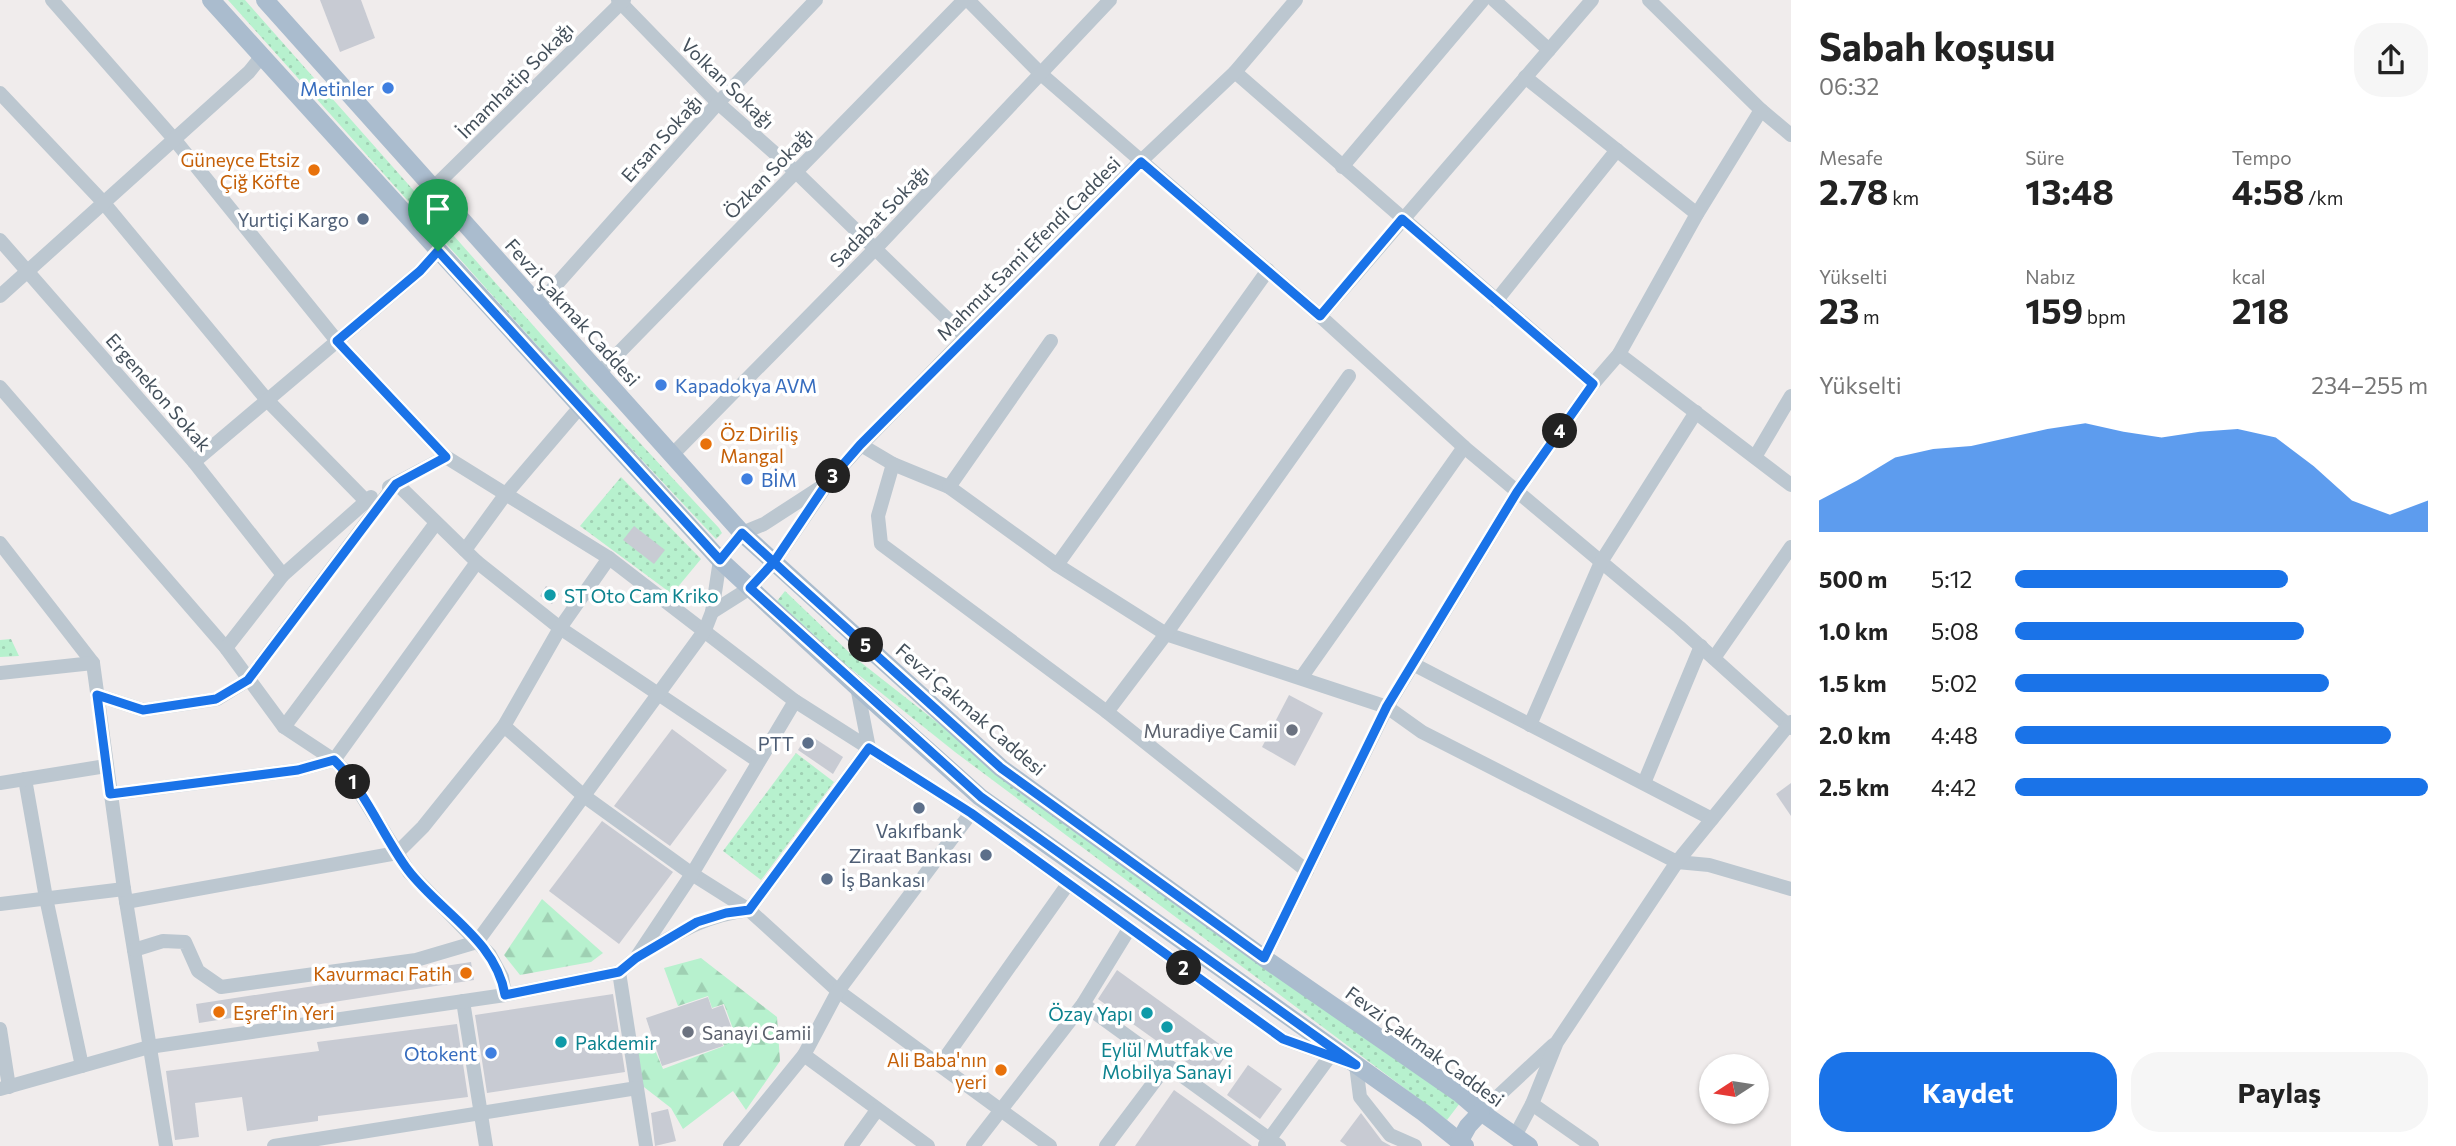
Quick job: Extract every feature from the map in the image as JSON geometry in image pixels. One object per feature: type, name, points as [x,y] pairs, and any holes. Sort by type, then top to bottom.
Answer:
[{"type":"main road","points":[[211,0],[720,560],[981,797],[1424,1113],[1461,1145],[1468,1126],[1481,1112]]},
{"type":"main road","name":"Fevzi Çakmak Caddesi","points":[[265,0],[742,533],[1001,768],[1264,958],[1459,1093],[1519,1143]]},
{"type":"street","points":[[52,0],[174,139],[337,341],[446,457],[609,558],[795,701],[971,813],[1283,1039],[1356,1065],[1360,1097],[1390,1136],[1415,1146]]},
{"type":"street","name":"Ersan Sokağı","points":[[539,304],[718,103],[816,0]]},
{"type":"street","points":[[966,0],[1041,74],[1320,316],[1464,447],[1701,646],[1790,725],[1677,862],[1557,1042],[1519,1143]]},
{"type":"street","name":"Özkan Sokağı","points":[[599,373],[966,0]]},
{"type":"street","name":"Sadabat Sokağı","points":[[672,454],[875,249],[1110,0]]},
{"type":"street","name":"Mahmut Sami Efendi Caddesi","points":[[742,533],[764,524],[827,483],[860,445],[966,337],[1235,72],[1296,0]]},
{"type":"street","points":[[1342,167],[1482,0]]},
{"type":"street","points":[[1494,0],[1549,50]]},
{"type":"street","points":[[1320,316],[1592,0]]},
{"type":"street","points":[[1649,0],[1761,110],[1791,135]]},
{"type":"street","name":"İmamhatip Sokağı","points":[[433,188],[621,1]]},
{"type":"street","name":"Volkan Sokağı","points":[[621,1],[718,103],[796,172],[966,337]]},
{"type":"street","points":[[0,296],[249,72],[261,57]]},
{"type":"street","points":[[1235,72],[1593,384]]},
{"type":"street","points":[[1525,77],[1697,214]]},
{"type":"street","points":[[0,93],[103,202],[267,400],[366,501]]},
{"type":"street","points":[[1264,958],[1387,706],[1517,492],[1593,384],[1619,354],[1697,214],[1761,110]]},
{"type":"street","points":[[1496,301],[1618,150]]},
{"type":"street","name":"Ergenekon Sokak","points":[[0,240],[194,462],[283,575]]},
{"type":"street","points":[[194,462],[420,271],[438,251]]},
{"type":"street","points":[[1058,565],[1268,271]]},
{"type":"street","points":[[950,487],[1051,341]]},
{"type":"street","points":[[1619,354],[1791,485]]},
{"type":"street","points":[[1107,712],[1166,634],[1349,376]]},
{"type":"street","points":[[0,387],[226,648],[284,727],[334,760],[349,775],[410,872],[490,955],[502,978],[505,995]]},
{"type":"street","points":[[1755,457],[1791,396]]},
{"type":"street","points":[[465,551],[505,495],[580,407]]},
{"type":"street","points":[[1530,724],[1601,562],[1696,412]]},
{"type":"street","points":[[860,445],[894,464],[950,487],[1058,565],[1166,634],[1387,706],[1422,732],[1677,862],[1709,864],[1791,889]]},
{"type":"street","points":[[1301,678],[1464,447]]},
{"type":"street","points":[[226,648],[283,575],[366,501],[446,457]]},
{"type":"street","points":[[894,464],[878,516],[881,544],[1107,712],[1307,872]]},
{"type":"street","points":[[712,612],[750,588],[774,562],[827,483]]},
{"type":"street","points":[[396,484],[477,562],[561,628],[758,761]]},
{"type":"street","points":[[97,695],[143,710],[216,699],[248,680],[396,484]]},
{"type":"street","points":[[284,727],[436,523]]},
{"type":"street","points":[[134,950],[163,941],[185,942],[198,971],[221,987],[416,960],[477,942],[705,630],[712,612],[720,560],[742,533]]},
{"type":"street","points":[[0,542],[93,663],[125,895],[166,1146]]},
{"type":"street","points":[[1714,658],[1791,547]]},
{"type":"street","points":[[0,904],[46,898],[125,895],[397,853],[423,827],[504,726],[561,628],[609,558]]},
{"type":"street","points":[[110,794],[298,770],[334,760],[477,562]]},
{"type":"street","points":[[1644,783],[1701,646]]},
{"type":"street","points":[[0,673],[93,663]]},
{"type":"street","points":[[1413,664],[1712,819]]},
{"type":"street","points":[[0,1029],[5,1088],[149,1046],[505,995],[619,972],[636,958],[697,922],[726,913],[749,910],[869,748],[857,687]]},
{"type":"street","points":[[636,958],[692,874],[795,701]]},
{"type":"street","points":[[504,726],[584,796],[692,874],[749,910],[838,991],[1050,1146]]},
{"type":"street","points":[[0,783],[106,766]]},
{"type":"street","points":[[25,779],[46,898],[82,1066]]},
{"type":"street","points":[[730,1146],[804,1055],[838,991],[971,813]]},
{"type":"street","points":[[940,1065],[1068,884]]},
{"type":"street","points":[[973,1146],[1083,1004],[1129,929]]},
{"type":"street","points":[[619,972],[646,1146]]},
{"type":"street","points":[[463,1001],[486,1146]]},
{"type":"street","points":[[1083,1004],[1271,1144],[1330,1056]]},
{"type":"street","points":[[1481,1112],[1557,1042]]},
{"type":"street","points":[[804,1055],[928,1146]]},
{"type":"street","points":[[1106,1146],[1167,1065]]},
{"type":"street","points":[[274,1146],[637,1088]]},
{"type":"street","points":[[1532,1104],[1592,1146]]},
{"type":"street","points":[[851,1146],[877,1110]]},
{"type":"green space","points":[[228,0],[245,0],[586,385],[719,528],[722,533],[716,539],[596,411]]},
{"type":"green space","points":[[621,477],[701,559],[672,594],[580,526]]},
{"type":"green space","points":[[785,591],[854,657],[966,745],[1460,1103],[1447,1120],[955,752],[845,664],[777,601]]},
{"type":"green space","points":[[11,639],[19,656],[0,657],[0,640]]},
{"type":"green space","points":[[796,753],[834,782],[761,880],[723,851]]},
{"type":"green space","points":[[542,899],[603,953],[591,962],[520,975],[504,955]]},
{"type":"green space","points":[[701,958],[777,1017],[780,1061],[746,1110],[733,1091],[683,1129],[671,1108],[640,1084],[634,1048],[652,1043],[663,1069],[724,1046],[720,1035],[733,1029],[724,1004],[712,1008],[708,996],[678,1006],[664,968]]},
{"type":"building","points":[[320,0],[361,0],[375,38],[340,52]]},
{"type":"building","points":[[634,526],[665,550],[654,564],[623,540]]},
{"type":"building","name":"ST Oto Cam Kriko","points":[[546,586],[559,594],[552,604],[540,596]]},
{"type":"building","name":"Muradiye Camii","points":[[1289,695],[1323,713],[1295,766],[1262,747]]},
{"type":"building","points":[[672,729],[727,770],[670,846],[614,806]]},
{"type":"building","points":[[808,734],[843,757],[833,774],[798,750]]},
{"type":"building","points":[[1791,783],[1791,816],[1776,794]]},
{"type":"building","points":[[602,821],[673,872],[619,944],[549,891]]},
{"type":"building","points":[[471,962],[474,980],[199,1023],[196,1004]]},
{"type":"building","points":[[1117,970],[1229,1051],[1210,1079],[1098,999]]},
{"type":"building","points":[[613,994],[625,1072],[487,1093],[475,1015]]},
{"type":"building","name":"Sanayi Camii","points":[[708,997],[712,1009],[723,1005],[732,1029],[719,1034],[723,1046],[662,1066],[646,1018]]},
{"type":"building","points":[[457,1024],[468,1097],[318,1116],[318,1121],[247,1131],[242,1097],[195,1103],[199,1137],[175,1140],[166,1071],[319,1051],[317,1042]]},
{"type":"building","points":[[1248,1065],[1282,1089],[1260,1119],[1227,1095]]},
{"type":"building","points":[[1174,1090],[1212,1117],[1252,1146],[1135,1146]]},
{"type":"building","points":[[668,1109],[676,1141],[655,1146],[651,1113]]},
{"type":"building","points":[[1361,1113],[1382,1141],[1391,1146],[1347,1146],[1340,1141]]},
{"type":"place","name":"Metinler","points":[[388,88]]},
{"type":"place","name":"Güneyce Etsiz Çiğ Köfte","points":[[314,170]]},
{"type":"place","name":"Yurtiçi Kargo","points":[[363,219]]},
{"type":"place","name":"Kapadokya AVM","points":[[661,385]]},
{"type":"place","name":"Öz Diriliş Mangal","points":[[706,444]]},
{"type":"place","name":"BİM","points":[[747,479]]},
{"type":"place","name":"ST Oto Cam Kriko","points":[[550,595]]},
{"type":"place","name":"Muradiye Camii","points":[[1292,730]]},
{"type":"place","name":"PTT","points":[[808,743]]},
{"type":"place","name":"Vakıfbank","points":[[919,808]]},
{"type":"place","name":"Ziraat Bankası","points":[[986,855]]},
{"type":"place","name":"İş Bankası","points":[[827,879]]},
{"type":"place","name":"Kavurmacı Fatih","points":[[466,973]]},
{"type":"place","name":"Eşref'in Yeri","points":[[219,1012]]},
{"type":"place","name":"Özay Yapı","points":[[1147,1013]]},
{"type":"place","name":"Eylül Mutfak ve Mobilya Sanayi","points":[[1167,1027]]},
{"type":"place","name":"Sanayi Camii","points":[[688,1032]]},
{"type":"place","name":"Pakdemir","points":[[561,1042]]},
{"type":"place","name":"Otokent","points":[[491,1053]]},
{"type":"place","name":"Ali Baba'nın yeri","points":[[1001,1070]]},
{"type":"route","points":[[438,251],[420,271],[337,341],[446,457],[396,484],[248,680],[216,699],[143,710],[97,695],[110,794],[298,770],[334,760],[349,775],[410,872],[490,955],[502,978],[505,995],[619,972],[636,958],[697,922],[726,913],[749,910],[869,748],[971,813],[1283,1039],[1356,1065],[981,797],[750,588],[774,562],[827,483],[860,445],[1141,162],[1320,316],[1402,219],[1593,384],[1517,492],[1387,706],[1264,958],[1001,768],[792,579],[774,562],[742,533],[720,560],[438,251]]}]
